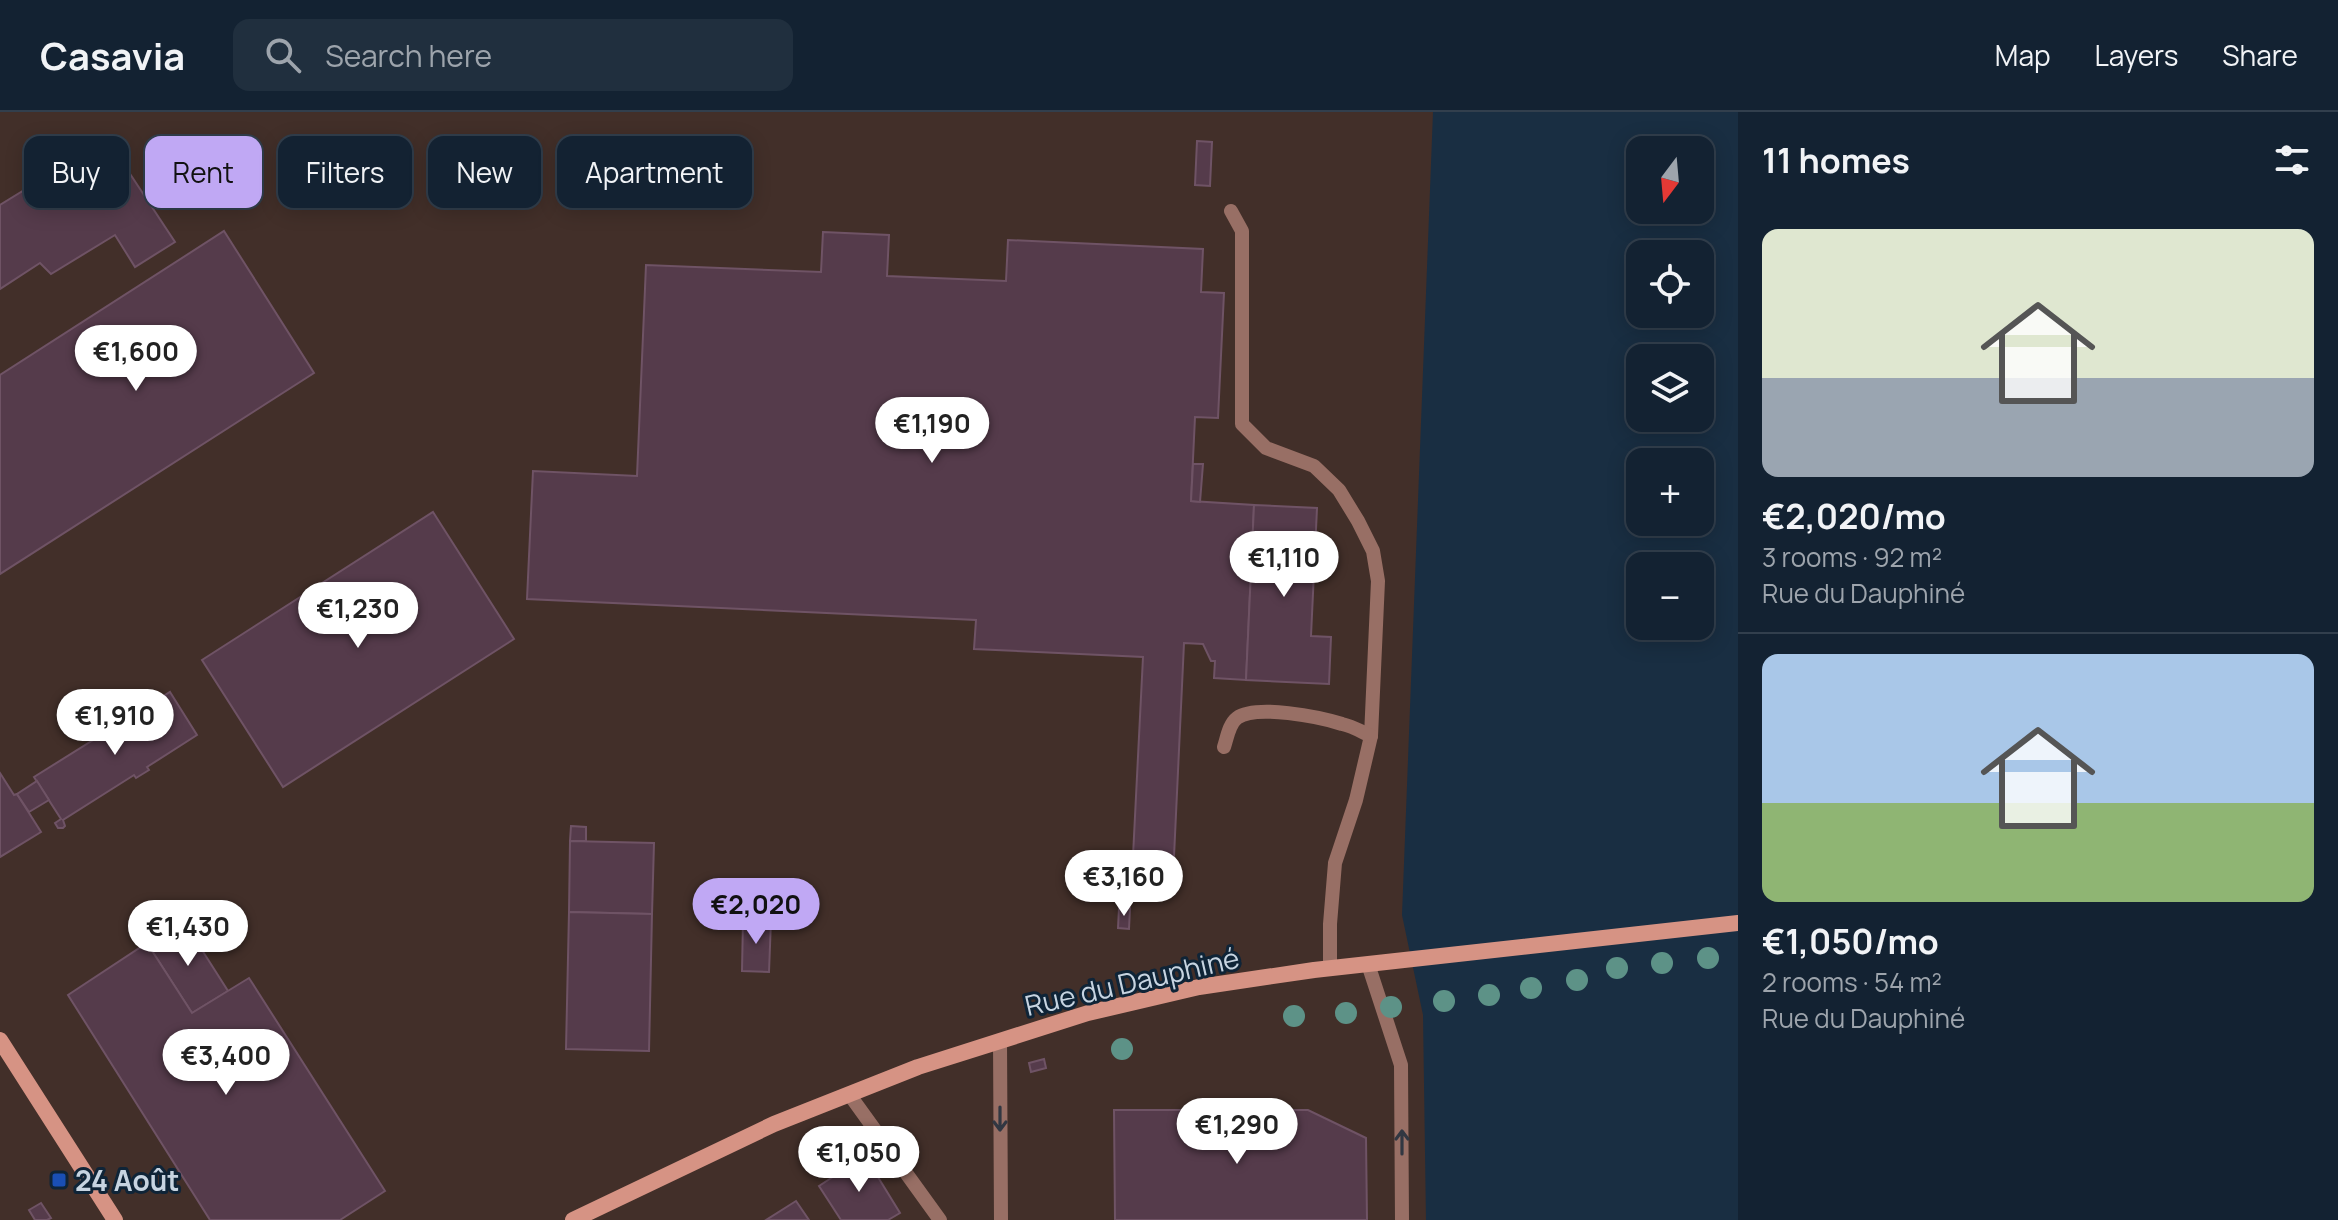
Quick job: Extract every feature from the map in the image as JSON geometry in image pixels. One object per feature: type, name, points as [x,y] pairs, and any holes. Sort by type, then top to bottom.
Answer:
[{"type":"main road","name":"Rue du Dauphiné","points":[[573,1220],[774,1124],[918,1067],[1088,1013],[1199,987],[1368,964],[1738,923]]},
{"type":"main road","points":[[0,1040],[115,1220]]},
{"type":"lane","points":[[1231,211],[1242,231],[1242,424],[1266,448],[1314,466],[1339,490],[1373,551],[1378,581],[1371,736],[1356,800],[1335,863],[1330,969]]},
{"type":"lane","points":[[1224,747],[1230,726],[1238,717],[1262,712],[1304,715],[1346,724],[1371,736]]},
{"type":"lane","points":[[1368,964],[1401,1065],[1402,1220]]},
{"type":"lane","points":[[1000,1041],[1001,1220]]},
{"type":"lane","points":[[849,1094],[940,1220]]},
{"type":"shaded area","points":[[0,112],[1433,112],[1402,915],[1423,1015],[1426,1220],[0,1220]]},
{"type":"building","points":[[1197,141],[1212,142],[1210,186],[1195,185]]},
{"type":"building","points":[[129,172],[145,197],[145,208],[153,208],[175,242],[135,267],[115,235],[51,274],[40,263],[0,289],[0,205],[24,190],[24,208],[129,208]]},
{"type":"building","points":[[224,231],[314,373],[0,574],[0,375]]},
{"type":"building","points":[[823,232],[889,235],[887,276],[1006,281],[1008,240],[1203,249],[1201,292],[1224,293],[1218,418],[1195,417],[1191,501],[1254,505],[1246,680],[1214,678],[1215,661],[1211,661],[1203,644],[1184,643],[1173,878],[1132,876],[1143,657],[974,649],[976,620],[527,599],[533,471],[637,476],[646,265],[821,272]]},
{"type":"building","points":[[1193,464],[1203,464],[1200,502],[1191,501]]},
{"type":"building","points":[[1254,505],[1317,508],[1311,636],[1331,637],[1329,684],[1246,680]]},
{"type":"building","points":[[433,512],[514,639],[283,787],[202,660]]},
{"type":"building","points":[[170,692],[197,735],[147,767],[149,770],[136,778],[134,775],[63,820],[65,826],[58,828],[55,823],[61,819],[34,777]]},
{"type":"building","points":[[0,773],[41,832],[0,857]]},
{"type":"building","points":[[37,781],[49,800],[29,812],[17,794]]},
{"type":"building","points":[[571,826],[586,827],[586,841],[570,841]]},
{"type":"building","points":[[570,841],[654,843],[652,914],[569,912]]},
{"type":"building","points":[[1119,908],[1130,908],[1129,929],[1118,928]]},
{"type":"building","points":[[569,912],[652,914],[649,1051],[566,1049]]},
{"type":"building","points":[[743,920],[771,920],[769,972],[742,971]]},
{"type":"building","points":[[176,924],[188,943],[195,939],[228,991],[192,1013],[147,943]]},
{"type":"building","points":[[147,943],[192,1013],[249,978],[385,1191],[340,1220],[210,1220],[68,995]]},
{"type":"building","points":[[1044,1059],[1046,1068],[1031,1072],[1029,1063]]},
{"type":"building","points":[[1114,1110],[1308,1110],[1366,1138],[1367,1220],[1115,1220]]},
{"type":"building","points":[[865,1156],[900,1213],[888,1220],[841,1220],[819,1186]]},
{"type":"building","points":[[796,1201],[809,1220],[766,1220]]},
{"type":"building","points":[[41,1203],[51,1218],[35,1220],[29,1210]]},
{"type":"place","name":"24 Août","points":[[59,1180]]}]
